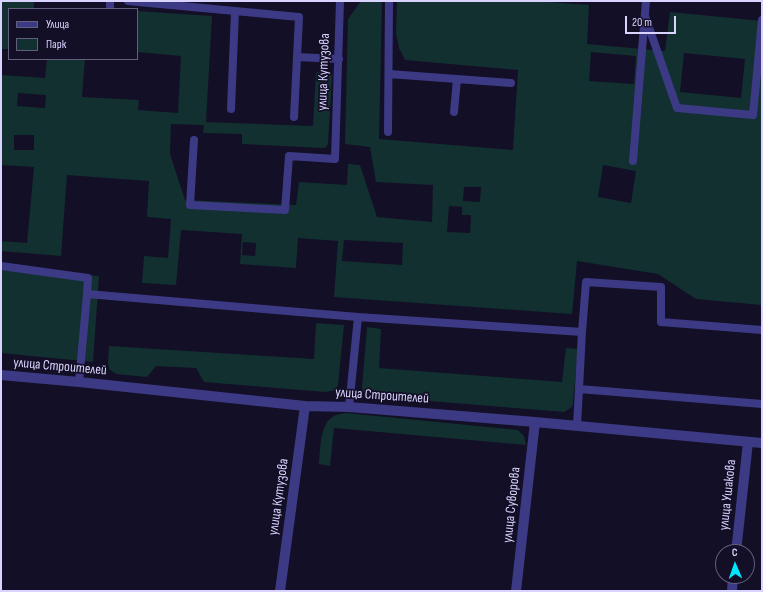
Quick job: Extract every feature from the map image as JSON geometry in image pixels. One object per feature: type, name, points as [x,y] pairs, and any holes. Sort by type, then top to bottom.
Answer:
[{"type":"street","name":"улица Строителей","points":[[1,375],[306,406],[349,407],[535,422],[762,443]]},
{"type":"street","name":"улица Кутузова","points":[[280,591],[306,406]]},
{"type":"street","name":"улица Суворова","points":[[516,591],[535,422]]},
{"type":"street","name":"улица Ушакова","points":[[737,544],[748,442]]},
{"type":"lane","points":[[128,1],[299,17],[294,117]]},
{"type":"lane","name":"улица Кутузова","points":[[194,140],[190,205],[285,210],[289,156],[335,159],[340,1]]},
{"type":"lane","points":[[388,132],[389,1]]},
{"type":"lane","points":[[632,160],[646,1]]},
{"type":"lane","points":[[232,109],[235,11]]},
{"type":"lane","points":[[645,16],[678,108],[753,114],[762,20]]},
{"type":"lane","points":[[297,57],[339,59]]},
{"type":"lane","points":[[389,74],[511,83]]},
{"type":"lane","points":[[454,112],[457,79]]},
{"type":"lane","points":[[1,266],[88,278],[80,382]]},
{"type":"lane","points":[[577,426],[586,282],[661,287],[661,322],[762,330]]},
{"type":"lane","points":[[87,294],[358,317],[582,332]]},
{"type":"lane","points":[[349,407],[358,317]]},
{"type":"lane","points":[[579,389],[762,404]]},
{"type":"green space","points":[[1,1],[34,1],[34,8],[8,8],[8,49],[1,49]]},
{"type":"green space","points":[[361,1],[382,1],[379,139],[513,150],[518,70],[405,60],[399,48],[396,33],[397,1],[534,1],[589,5],[587,44],[665,51],[670,12],[762,21],[762,305],[696,299],[658,274],[577,261],[572,314],[334,297],[338,241],[298,238],[296,268],[240,264],[242,234],[181,230],[176,285],[142,283],[144,256],[168,258],[171,219],[147,217],[149,181],[67,175],[61,256],[1,251],[1,241],[27,243],[34,167],[1,165],[1,75],[45,78],[47,60],[85,60],[82,97],[139,100],[138,110],[178,113],[181,56],[138,52],[138,11],[212,16],[206,122],[313,126],[316,73],[324,71],[332,75],[328,144],[323,148],[242,144],[242,134],[203,133],[204,125],[171,124],[170,154],[185,200],[296,205],[299,182],[347,185],[348,164],[360,165],[377,217],[432,222],[433,185],[376,182],[370,147],[345,144],[348,19]],"holes":[[[591,52],[636,56],[634,84],[589,81]],[[684,53],[745,59],[741,98],[680,92]],[[18,93],[46,95],[45,108],[17,106]],[[14,135],[34,135],[34,150],[14,150]],[[603,165],[636,171],[631,203],[598,197]],[[464,187],[481,187],[480,202],[463,201]],[[449,206],[462,207],[462,215],[471,215],[470,233],[447,232]],[[344,240],[403,243],[402,265],[342,261]],[[243,242],[256,243],[255,256],[242,255]]]},
{"type":"green space","points":[[1,268],[99,276],[93,362],[1,353]]},
{"type":"green space","points":[[316,323],[344,325],[338,385],[331,391],[325,392],[204,382],[196,368],[156,366],[147,377],[116,374],[109,369],[109,346],[314,359]]},
{"type":"green space","points":[[367,327],[381,329],[379,368],[562,382],[566,348],[578,349],[572,407],[564,412],[368,396],[364,393],[362,387]]},
{"type":"green space","points":[[346,413],[518,430],[524,436],[526,445],[334,428],[330,466],[319,464],[321,440],[327,422],[338,414]]}]
